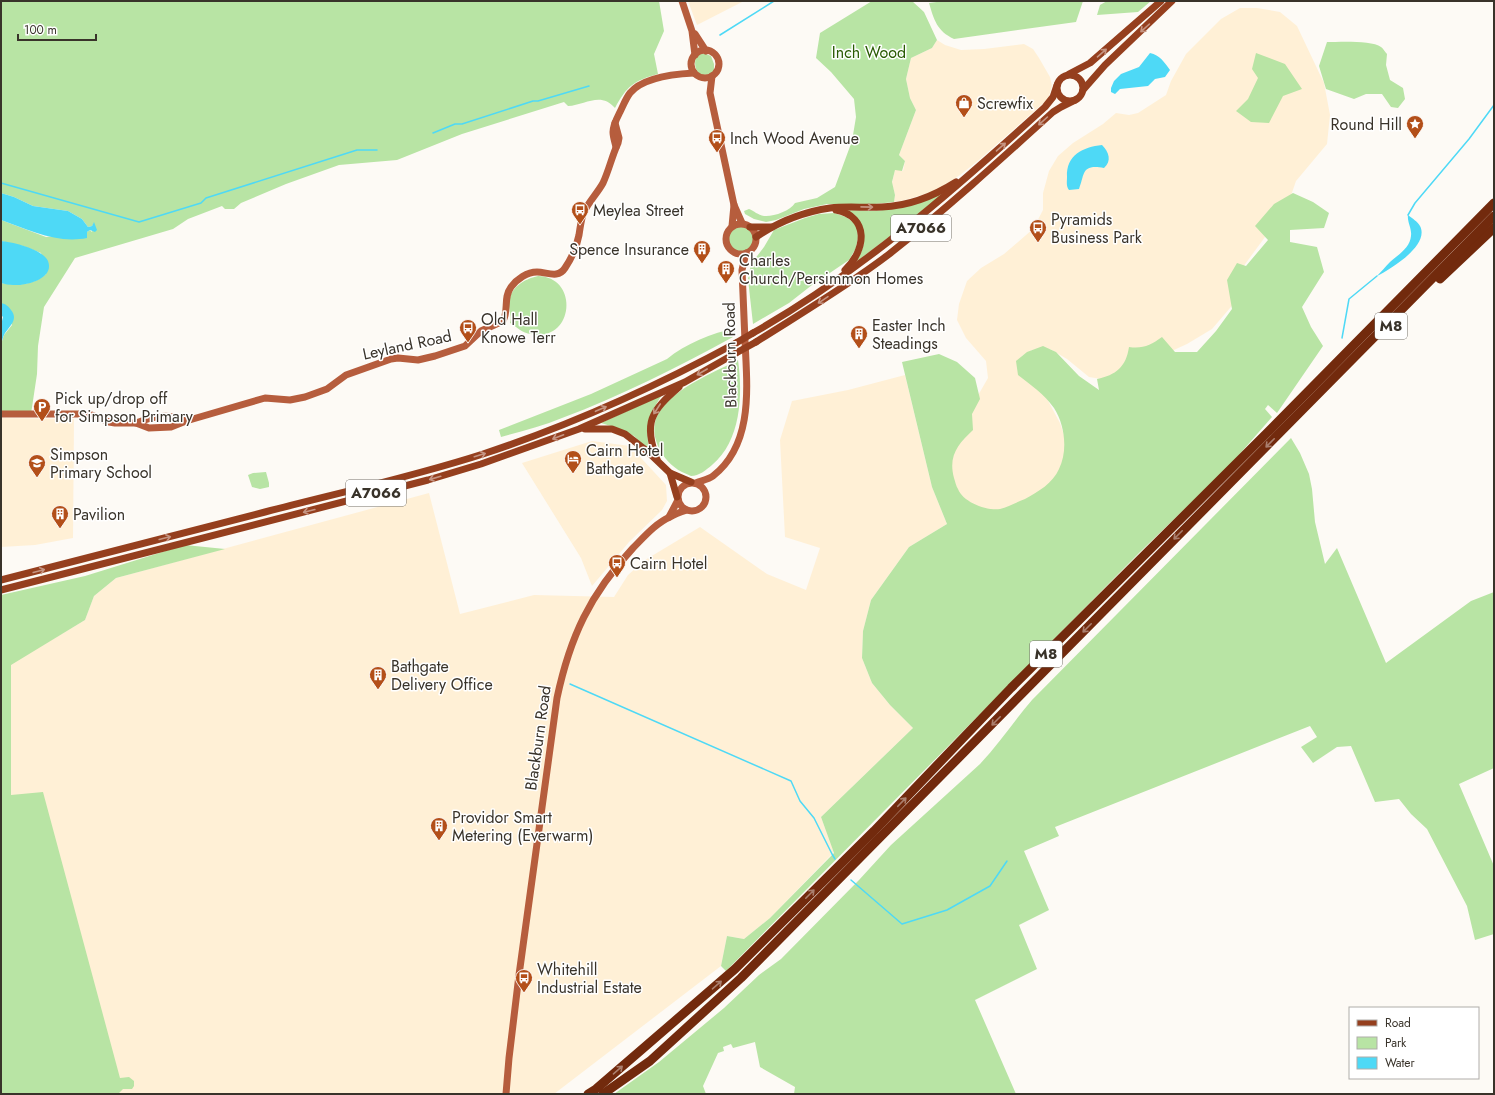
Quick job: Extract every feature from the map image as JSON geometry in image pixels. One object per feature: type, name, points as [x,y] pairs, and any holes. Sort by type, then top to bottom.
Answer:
[{"type":"highway","name":"M8","points":[[588,1094],[596,1089],[740,964],[874,831],[1011,688],[1269,432],[1494,204]]},
{"type":"highway","name":"M8","points":[[603,1094],[650,1061],[741,978],[1494,216]]},
{"type":"highway","name":"M8","points":[[1289,423],[1494,228]]},
{"type":"main road","points":[[682,1],[692,31],[695,55],[691,64],[694,73],[701,78],[710,93]]},
{"type":"main road","name":"A7066","points":[[1,580],[374,485],[481,454],[534,436],[633,395],[693,366],[773,322],[866,259],[895,237],[938,203],[1045,107],[1053,97],[1056,85],[1061,77],[1090,63],[1161,1]]},
{"type":"main road","name":"A7066","points":[[1,590],[428,480],[481,464],[579,429],[685,382],[756,342],[799,315],[886,256],[944,210],[1053,112],[1080,96],[1083,90],[1105,65],[1172,1]]},
{"type":"main road","points":[[692,31],[706,51]]},
{"type":"main road","points":[[695,55],[702,51],[706,51],[712,53],[718,60],[718,68],[712,76],[710,93],[734,205],[742,223],[750,227],[754,231],[756,237],[754,247],[742,254],[735,253],[730,249],[726,242],[726,233],[732,226],[742,223]]},
{"type":"main road","name":"Leyland Road","points":[[675,74],[691,64]]},
{"type":"main road","name":"Leyland Road","points":[[1,414],[89,414],[109,422],[136,423],[148,428],[176,426],[186,421],[265,398],[290,400],[305,397],[327,389],[343,376],[366,367],[398,358],[418,360],[460,348],[470,343],[481,331],[503,322],[505,318],[507,295],[516,282],[522,277],[532,273],[543,272],[555,275],[564,269],[577,241],[580,224],[587,205],[602,184],[616,148],[613,132],[615,123],[629,93],[636,88],[656,79],[675,74],[694,73]]},
{"type":"main road","points":[[1069,74],[1080,78],[1083,90]]},
{"type":"main road","points":[[701,78],[712,76]]},
{"type":"main road","points":[[1056,85],[1057,92],[1060,97],[1067,101],[1075,100]]},
{"type":"main road","name":"A7066","points":[[771,227],[803,214],[828,208],[884,207],[904,205],[929,196],[972,173]]},
{"type":"main road","points":[[732,226],[734,205]]},
{"type":"main road","name":"A7066","points":[[828,208],[846,212],[859,225],[861,233],[861,244],[857,256],[847,268],[828,285]]},
{"type":"main road","points":[[750,227],[771,227]]},
{"type":"main road","points":[[756,237],[771,227]]},
{"type":"main road","name":"Blackburn Road","points":[[735,253],[742,270]]},
{"type":"main road","name":"Blackburn Road","points":[[706,496],[712,476],[732,452],[739,438],[745,418],[747,382],[742,270],[746,253]]},
{"type":"main road","name":"A7066","points":[[657,461],[651,445],[650,424],[652,417],[664,400],[685,382]]},
{"type":"main road","name":"Leyland Road","points":[[136,423],[156,416],[172,416],[186,421]]},
{"type":"main road","name":"A7066","points":[[579,429],[612,429],[625,434],[635,440],[670,474],[694,483]]},
{"type":"main road","name":"A7066","points":[[670,474],[678,499]]},
{"type":"main road","name":"Blackburn Road","points":[[694,483],[712,476]]},
{"type":"main road","points":[[694,483],[704,489],[706,496],[706,502],[694,511],[682,508],[678,499],[678,493],[682,487],[694,483]]},
{"type":"main road","name":"Blackburn Road","points":[[669,517],[678,499]]},
{"type":"main road","name":"Blackburn Road","points":[[506,1094],[509,1054],[519,975],[557,698],[567,655],[585,614],[603,584],[623,559],[640,541],[669,517],[687,510]]},
{"type":"shaded area","points":[[688,1],[744,1],[697,25]]},
{"type":"shaded area","name":"Pyramids Business Park","points":[[1240,8],[1257,8],[1280,12],[1297,26],[1324,83],[1330,115],[1327,144],[1296,181],[1287,207],[1243,267],[1236,301],[1212,329],[1187,344],[1141,365],[1101,379],[1089,377],[1067,359],[1050,349],[1032,350],[1022,356],[1018,368],[1046,397],[1060,423],[1070,453],[1049,490],[1005,511],[974,508],[960,495],[951,475],[948,459],[961,425],[988,378],[986,361],[966,338],[957,320],[959,304],[967,281],[981,268],[1004,254],[1033,229],[1043,210],[1043,193],[1049,171],[1058,156],[1073,143],[1103,124],[1116,113],[1129,115],[1138,113],[1166,95],[1171,81],[1186,54],[1221,19]]},
{"type":"shaded area","points":[[937,40],[945,45],[961,50],[1024,44],[1033,49],[1039,58],[1050,77],[1052,86],[1048,99],[960,175],[940,188],[925,194],[894,202],[895,195],[892,183],[895,169],[903,171],[905,161],[899,155],[916,110],[910,98],[906,79],[911,58],[932,48]]},
{"type":"shaded area","name":"Whitehill Industrial Estate","points":[[905,375],[932,487],[947,524],[909,547],[871,600],[863,631],[862,658],[872,683],[890,705],[913,728],[821,817],[834,852],[770,918],[744,939],[727,936],[721,966],[554,1094],[118,1094],[123,1088],[11,795],[11,664],[85,620],[94,596],[116,578],[429,493],[460,614],[534,595],[614,597],[628,575],[645,560],[700,527],[767,574],[806,590],[820,548],[785,537],[780,440],[792,401],[848,390]]},
{"type":"shaded area","name":"Simpson Primary School","points":[[1,418],[74,419],[73,538],[35,545],[1,547]]},
{"type":"shaded area","points":[[592,441],[630,446],[666,485],[667,501],[662,510],[629,542],[592,586],[581,558],[522,463]]},
{"type":"green space","points":[[1,1],[659,1],[664,31],[654,54],[658,74],[642,79],[632,85],[623,94],[615,108],[604,100],[593,100],[568,106],[564,102],[462,134],[397,160],[339,165],[286,184],[241,203],[234,209],[225,209],[222,206],[188,219],[173,229],[75,258],[44,307],[38,346],[37,374],[31,414],[1,414],[1,344],[4,335],[12,325],[1,303],[1,283],[25,284],[41,278],[46,274],[41,253],[23,246],[1,241],[1,220],[46,237],[87,232],[90,230],[92,232],[94,223],[92,226],[88,227],[82,219],[68,211],[33,206],[1,193]]},
{"type":"green space","name":"Inch Wood","points":[[872,1],[912,1],[924,12],[937,40],[932,48],[911,58],[906,79],[910,98],[916,110],[899,155],[905,161],[902,171],[895,170],[892,182],[895,195],[894,202],[875,204],[827,204],[804,209],[776,220],[766,222],[754,219],[745,214],[744,211],[749,209],[764,216],[776,214],[789,209],[795,203],[817,198],[835,187],[852,141],[856,117],[854,99],[831,72],[816,58],[820,33]]},
{"type":"green space","points":[[944,1],[1083,1],[1076,22],[954,39],[940,29],[929,3]]},
{"type":"green space","points":[[1107,1],[1151,1],[1138,12],[1097,15],[1100,5]]},
{"type":"green space","points":[[1327,42],[1363,42],[1377,45],[1382,48],[1387,54],[1386,65],[1390,80],[1403,88],[1405,99],[1398,108],[1391,107],[1382,94],[1366,94],[1354,99],[1326,89],[1319,66]]},
{"type":"green space","points":[[1256,53],[1285,64],[1302,89],[1283,96],[1269,123],[1251,122],[1236,111],[1248,99],[1258,78],[1252,69]]},
{"type":"green space","points":[[699,54],[711,56],[714,64],[714,71],[705,75],[699,73],[695,66],[695,61],[696,56]]},
{"type":"green space","points":[[945,192],[856,262],[863,246],[863,234],[845,210],[874,211],[901,208]]},
{"type":"green space","points":[[1293,193],[1313,202],[1329,213],[1324,228],[1290,230],[1290,242],[1317,247],[1324,272],[1302,307],[1311,327],[1323,346],[1277,413],[1268,405],[1265,409],[1272,417],[1230,465],[1140,552],[726,971],[721,966],[727,936],[744,939],[770,918],[834,853],[821,817],[913,728],[890,705],[872,683],[862,658],[863,631],[871,600],[909,547],[947,524],[932,487],[902,362],[939,354],[957,362],[975,378],[980,399],[972,414],[973,430],[959,446],[953,457],[952,463],[954,478],[961,494],[970,502],[988,509],[1000,509],[1025,499],[1045,487],[1053,479],[1062,462],[1064,454],[1064,438],[1061,422],[1054,408],[1042,394],[1018,375],[1016,361],[1027,352],[1043,346],[1056,352],[1079,376],[1099,390],[1097,379],[1110,375],[1123,365],[1128,354],[1129,347],[1147,346],[1162,337],[1175,352],[1197,352],[1216,331],[1232,309],[1227,280],[1237,263],[1246,266],[1268,240],[1255,226],[1274,204]]},
{"type":"green space","points":[[834,213],[846,217],[854,223],[857,228],[858,237],[856,248],[849,260],[812,285],[789,303],[753,324],[748,279],[751,264],[764,247],[774,230],[819,214]]},
{"type":"green space","points":[[740,225],[750,229],[754,239],[750,249],[740,253],[730,249],[726,239],[730,229]]},
{"type":"green space","points":[[538,276],[552,279],[561,287],[566,297],[566,309],[563,320],[556,329],[545,334],[531,334],[522,331],[510,323],[511,318],[509,304],[512,293],[518,285],[528,279]]},
{"type":"green space","points":[[736,328],[733,337],[628,391],[555,421],[501,437],[499,430],[591,394],[667,359],[699,340]]},
{"type":"green space","points":[[738,360],[740,374],[740,402],[738,417],[729,443],[722,455],[702,472],[691,476],[682,472],[668,461],[658,446],[654,428],[660,411],[667,402],[685,388]]},
{"type":"green space","points":[[662,395],[653,410],[649,422],[649,451],[634,436],[617,428],[601,423]]},
{"type":"green space","points":[[1291,438],[1300,453],[1309,474],[1315,522],[1325,564],[1337,548],[1386,663],[1471,601],[1494,592],[1494,768],[1459,784],[1494,866],[1494,934],[1475,940],[1467,906],[1427,829],[1411,814],[1399,799],[1375,802],[1351,746],[1337,747],[1313,763],[1301,747],[1317,737],[1310,726],[1055,827],[1059,836],[1024,851],[1049,910],[1019,925],[1037,969],[975,1000],[1016,1094],[794,1094],[795,1087],[760,1067],[755,1042],[733,1048],[731,1044],[723,1047],[724,1051],[718,1053],[703,1086],[706,1094],[614,1094],[659,1062],[724,1008],[759,975],[781,959],[859,880],[891,845],[980,764],[994,749],[1032,700]]},
{"type":"green space","points":[[266,472],[269,487],[260,489],[252,487],[248,475]]},
{"type":"green space","points":[[185,545],[225,549],[116,578],[94,596],[85,620],[11,665],[11,795],[43,792],[120,1078],[129,1077],[134,1081],[134,1086],[132,1089],[123,1089],[118,1094],[1,1094],[1,595],[85,576]]},
{"type":"water","points":[[1150,53],[1159,57],[1170,70],[1165,77],[1155,79],[1148,86],[1120,89],[1115,94],[1111,92],[1114,81],[1121,74],[1139,67]]},
{"type":"water","points":[[1102,145],[1109,156],[1108,162],[1104,168],[1091,167],[1085,171],[1079,189],[1069,190],[1067,187],[1067,169],[1069,163],[1082,150]]},
{"type":"water","points":[[1,193],[33,206],[68,211],[82,219],[88,227],[92,226],[94,222],[97,230],[95,232],[90,230],[87,232],[87,238],[54,238],[1,220]]},
{"type":"water","points":[[1408,215],[1420,226],[1422,233],[1419,241],[1408,256],[1377,276],[1403,251],[1408,244],[1411,233]]},
{"type":"water","points":[[1,241],[20,245],[40,253],[48,261],[49,267],[47,272],[43,277],[31,283],[12,285],[1,283]]},
{"type":"water","points":[[1,303],[9,307],[13,314],[14,320],[4,335],[1,344],[1,325],[3,317],[1,315]]},
{"type":"waterway","points":[[720,35],[774,1]]},
{"type":"waterway","points":[[433,133],[455,124],[462,124],[533,101],[538,101],[589,86]]},
{"type":"waterway","points":[[1408,215],[1415,203],[1469,139],[1494,105]]},
{"type":"waterway","points":[[1,183],[139,222],[201,203],[206,198],[357,150],[377,150]]},
{"type":"waterway","points":[[1342,338],[1349,299],[1377,276]]},
{"type":"waterway","points":[[570,684],[791,781],[800,801],[814,818],[835,859]]},
{"type":"waterway","points":[[851,880],[902,924],[947,910],[990,886],[1007,861]]},
{"type":"place","name":"Screwfix","points":[[964,118]]},
{"type":"place","name":"Round Hill","points":[[1415,139]]},
{"type":"place","name":"Inch Wood Avenue","points":[[717,153]]},
{"type":"place","name":"Meylea Street","points":[[580,225]]},
{"type":"place","name":"Pyramids Business Park","points":[[1038,243]]},
{"type":"place","name":"Spence Insurance","points":[[702,264]]},
{"type":"place","name":"Charles Church/Persimmon Homes","points":[[726,284]]},
{"type":"place","name":"Old Hall Knowe Terr","points":[[468,343]]},
{"type":"place","name":"Easter Inch Steadings","points":[[859,349]]},
{"type":"place","name":"Pick up/drop off for Simpson Primary","points":[[42,422]]},
{"type":"place","name":"Cairn Hotel Bathgate","points":[[573,474]]},
{"type":"place","name":"Simpson Primary School","points":[[37,478]]},
{"type":"place","name":"Pavilion","points":[[60,529]]},
{"type":"place","name":"Cairn Hotel","points":[[617,578]]},
{"type":"place","name":"Bathgate Delivery Office","points":[[378,690]]},
{"type":"place","name":"Providor Smart Metering (Everwarm)","points":[[439,841]]},
{"type":"place","name":"Whitehill Industrial Estate","points":[[524,993]]}]
